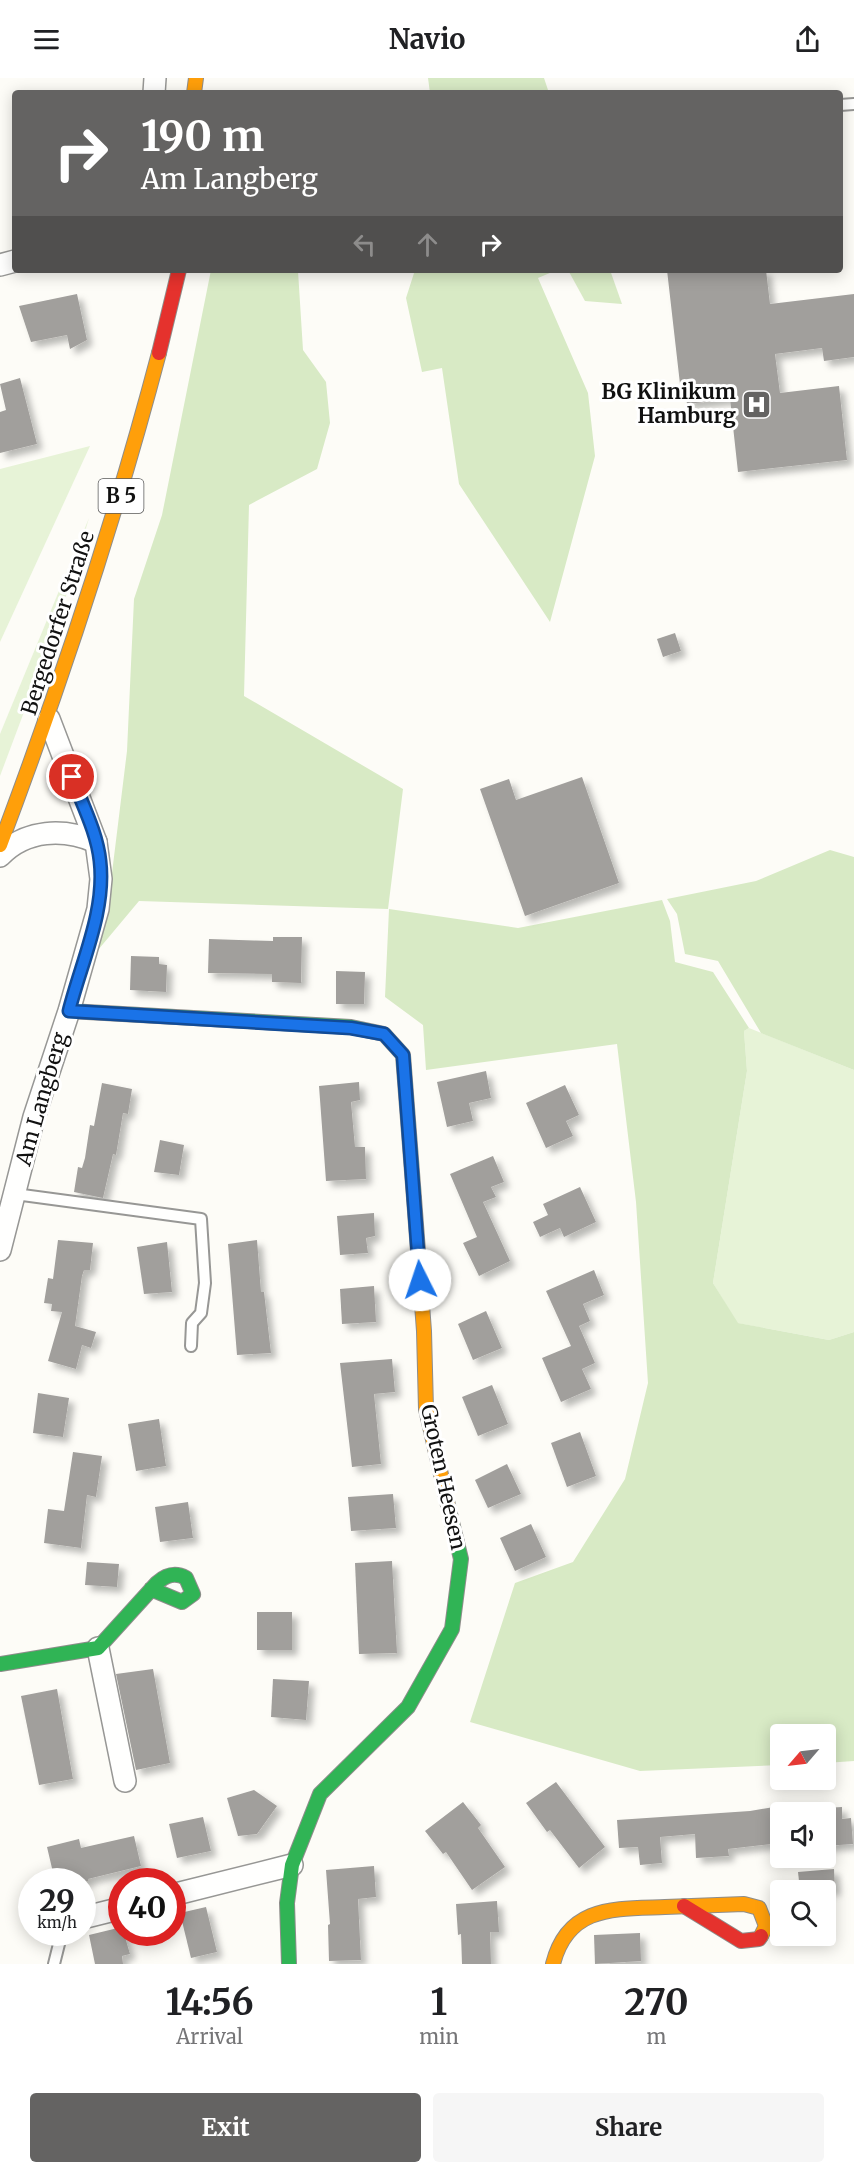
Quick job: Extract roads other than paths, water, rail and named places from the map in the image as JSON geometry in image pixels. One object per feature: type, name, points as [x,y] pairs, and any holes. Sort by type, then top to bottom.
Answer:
[{"type":"street","name":"Bergedorfer Straße","points":[[0,845],[49,719],[124,488],[156,370],[178,273]]},
{"type":"street","name":"Am Langberg","points":[[0,1250],[34,1117],[69,1011],[98,909],[101,879],[96,842],[49,719]]},
{"type":"street","points":[[0,856],[16,844],[48,833],[72,833],[96,842]]},
{"type":"street","name":"Groten Heesen","points":[[69,1011],[351,1028],[384,1034],[403,1055],[424,1331],[426,1409],[461,1558],[452,1629],[408,1707],[320,1794],[292,1865],[287,1903],[289,1964]]},
{"type":"street","points":[[0,1664],[98,1648],[151,1589]]},
{"type":"street","points":[[98,1648],[125,1781]]},
{"type":"street","points":[[186,1892],[292,1865]]},
{"type":"street","points":[[553,1964],[562,1936],[587,1916],[615,1909],[684,1906],[753,1905],[763,1914],[766,1926],[759,1939],[741,1941],[684,1906]]},
{"type":"lane","points":[[15,1194],[201,1219],[205,1283],[201,1313],[192,1323],[191,1346]]},
{"type":"lane","points":[[54,1964],[58,1946]]},
{"type":"place","name":"BG Klinikum Hamburg","points":[[757,404]]}]
